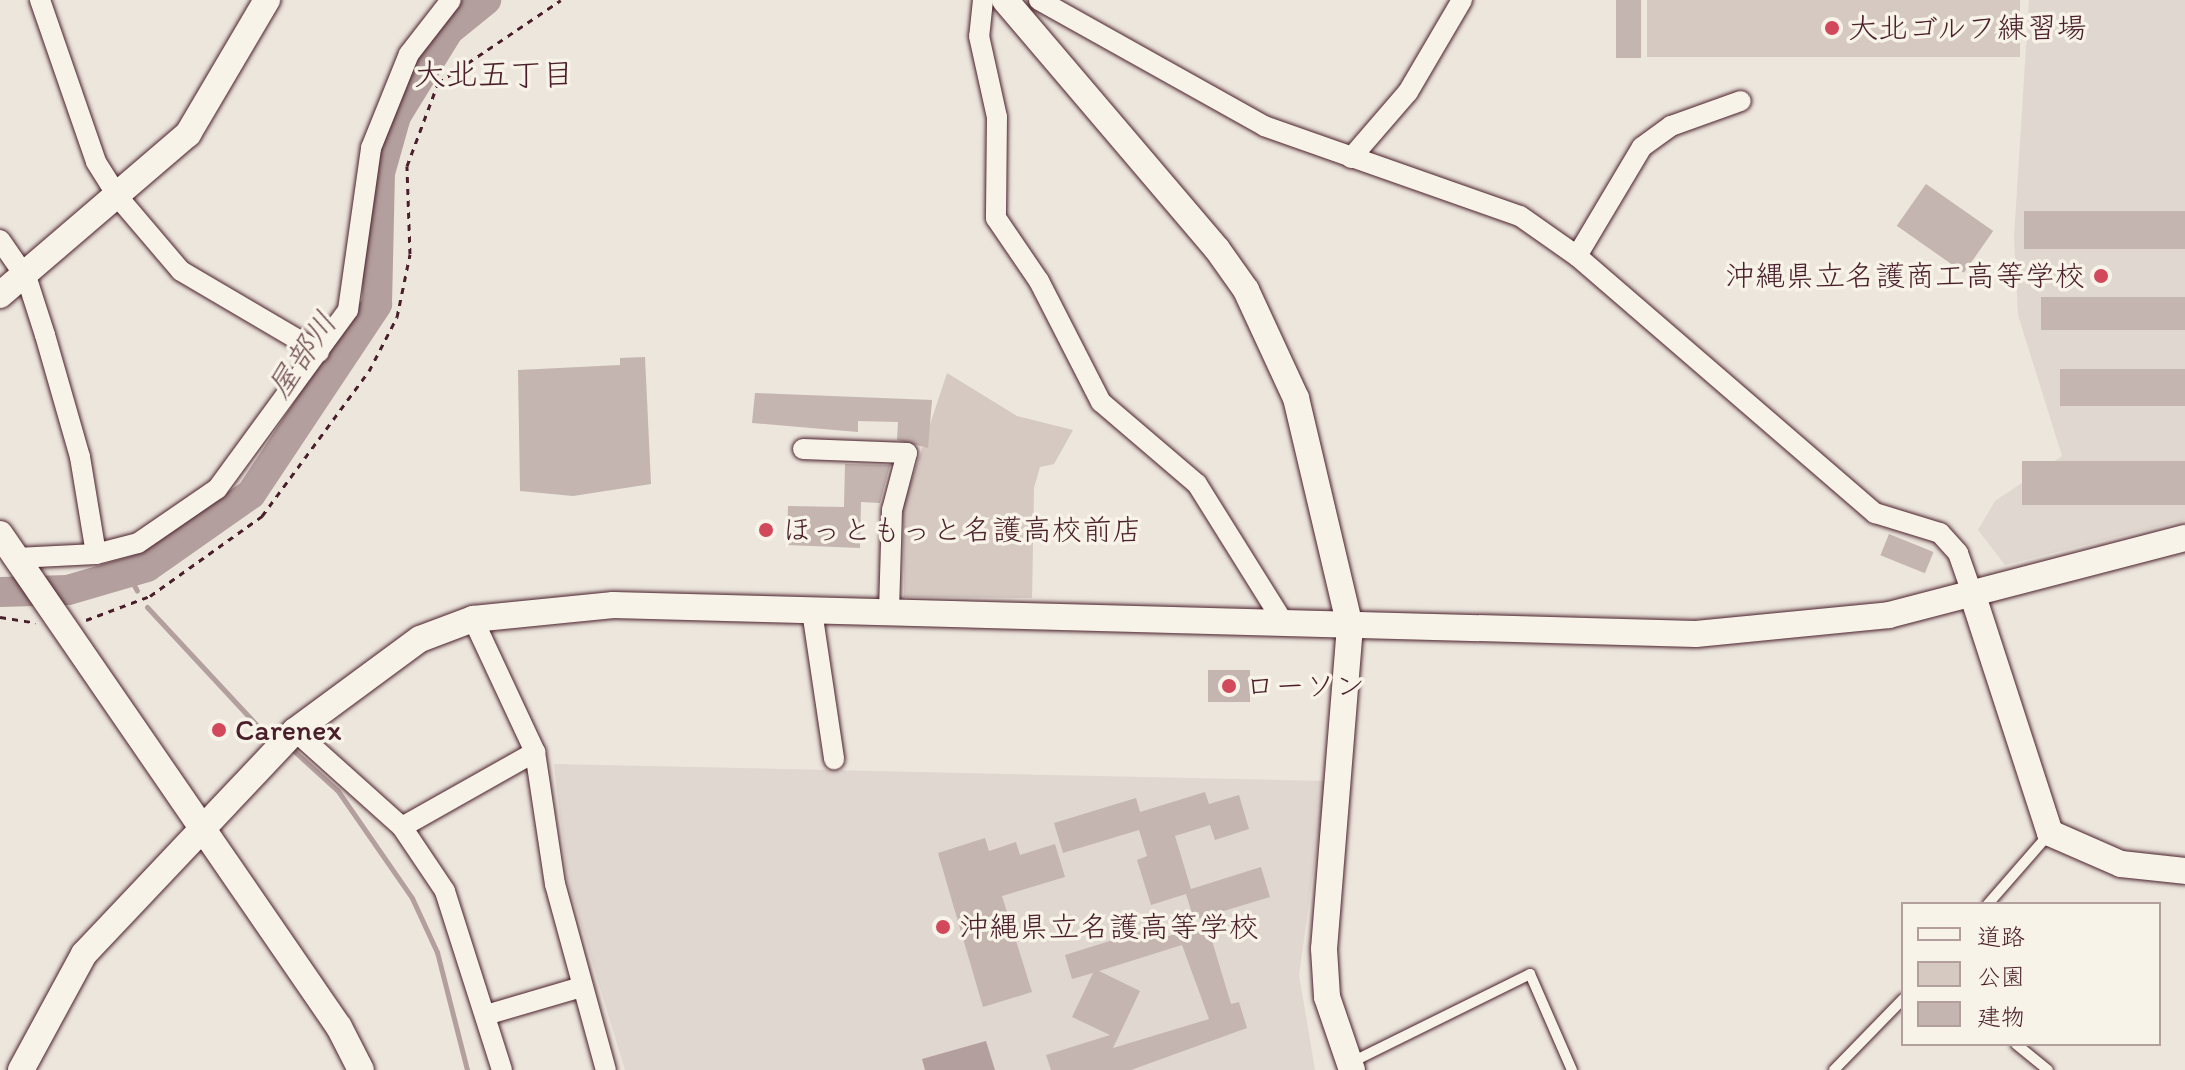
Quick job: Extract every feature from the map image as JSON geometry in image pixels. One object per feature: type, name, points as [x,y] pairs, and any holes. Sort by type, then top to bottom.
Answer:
[{"type":"street","points":[[40,0],[96,162],[118,197],[181,271],[319,352]]},
{"type":"street","points":[[0,295],[27,279],[188,134],[267,0]]},
{"type":"street","points":[[16,558],[96,554],[138,543],[217,489],[319,352],[357,289],[371,148],[394,82],[451,0]]},
{"type":"street","points":[[983,0],[979,36],[997,117],[996,218],[1039,281],[1101,402],[1197,484],[1285,625]]},
{"type":"street","points":[[1005,0],[1246,290],[1296,398],[1350,626],[1324,949],[1327,997],[1350,1067]]},
{"type":"street","points":[[1039,0],[1208,98],[1351,158],[1520,216],[1577,256],[1875,513],[1940,533],[1958,553],[2050,833],[2121,864],[2185,871]]},
{"type":"street","points":[[1351,158],[1408,92],[1462,0]]},
{"type":"street","points":[[1577,256],[1642,147],[1671,126],[1741,101]]},
{"type":"street","points":[[0,240],[27,279],[80,457],[96,554]]},
{"type":"street","points":[[803,449],[907,453],[892,510],[889,613]]},
{"type":"street","points":[[0,534],[201,827],[361,1070]]},
{"type":"street","points":[[21,1070],[84,954],[295,731],[380,664],[473,619],[613,605],[1696,634],[1812,628],[1972,593],[2185,538]]},
{"type":"street","points":[[812,611],[834,759]]},
{"type":"street","points":[[473,619],[535,752],[555,884],[606,1070]]},
{"type":"street","points":[[295,731],[402,827],[445,891],[502,1070]]},
{"type":"street","points":[[402,827],[535,752]]},
{"type":"street","points":[[486,1015],[581,987]]},
{"type":"lane","points":[[1990,902],[2050,833]]},
{"type":"lane","points":[[1350,1067],[1530,974],[1572,1070]]},
{"type":"lane","points":[[1834,1070],[1901,1001]]},
{"type":"lane","points":[[2018,1046],[2048,1070]]},
{"type":"shaded area","name":"沖縄県立名護商工高等学校","points":[[2029,0],[2185,0],[2185,520],[2005,565],[1978,530],[1995,501],[2062,456],[2018,315],[2014,237]]},
{"type":"shaded area","name":"沖縄県立名護高等学校","points":[[554,764],[1326,781],[1299,975],[1315,1070],[625,1070],[567,879]]},
{"type":"shaded area","points":[[986,1041],[995,1070],[925,1070],[922,1059]]},
{"type":"green space","name":"大北ゴルフ練習場","points":[[1647,0],[2020,0],[2020,57],[1647,57]]},
{"type":"green space","points":[[947,373],[1017,416],[1073,430],[1054,464],[1040,467],[1034,488],[1032,598],[904,597],[903,506]]},
{"type":"building","points":[[1616,0],[1641,0],[1641,58],[1616,58]]},
{"type":"building","points":[[1926,184],[1993,231],[1964,273],[1897,226]]},
{"type":"building","points":[[2024,211],[2185,211],[2185,249],[2024,249]]},
{"type":"building","points":[[2041,297],[2185,297],[2185,330],[2041,330]]},
{"type":"building","points":[[645,357],[651,484],[573,496],[520,491],[518,370],[620,365],[620,358]]},
{"type":"building","points":[[2060,369],[2185,369],[2185,406],[2060,406]]},
{"type":"building","points":[[755,393],[932,400],[928,448],[897,440],[898,422],[858,421],[858,432],[752,423]]},
{"type":"building","points":[[2022,461],[2185,461],[2185,505],[2022,505]]},
{"type":"building","points":[[845,464],[890,465],[880,503],[861,502],[860,548],[787,545],[788,506],[844,507]]},
{"type":"building","points":[[1889,534],[1934,552],[1925,573],[1880,555]]},
{"type":"building","name":"ローソン","points":[[1208,670],[1250,670],[1250,702],[1208,702]]},
{"type":"building","points":[[1205,792],[1209,804],[1239,795],[1249,829],[1215,840],[1210,825],[1175,836],[1191,889],[1261,867],[1270,897],[1194,920],[1186,894],[1151,905],[1137,860],[1147,856],[1139,830],[1063,853],[1054,823],[1136,798],[1140,812]]},
{"type":"building","points":[[985,838],[989,851],[1016,842],[1020,855],[1055,844],[1065,877],[1002,896],[1032,992],[983,1007],[938,853]]},
{"type":"building","points":[[1207,924],[1231,1004],[1239,1002],[1247,1028],[1131,1070],[1051,1070],[1046,1055],[1110,1035],[1072,1017],[1093,973],[1072,979],[1065,955],[1155,927],[1159,939]],"holes":[[[1182,945],[1209,1019],[1113,1048],[1140,991],[1099,971]]]},
{"type":"waterway","name":"屋部川","points":[[0,592],[68,590],[147,567],[251,494],[377,304],[380,173],[396,116],[449,30],[486,0]]},
{"type":"waterway","points":[[127,572],[137,591]]},
{"type":"waterway","points":[[147,607],[267,736]]},
{"type":"waterway","points":[[294,751],[338,791],[412,898],[437,952],[467,1070]]},
{"type":"place","name":"大北ゴルフ練習場","points":[[1832,28]]},
{"type":"place","name":"沖縄県立名護商工高等学校","points":[[2101,276]]},
{"type":"place","name":"ほっともっと名護高校前店","points":[[766,530]]},
{"type":"place","name":"ローソン","points":[[1229,686]]},
{"type":"place","name":"Carenex","points":[[219,730]]},
{"type":"place","name":"沖縄県立名護高等学校","points":[[943,927]]},
{"type":"district","name":"大北五丁目","points":[[494,74]]}]
